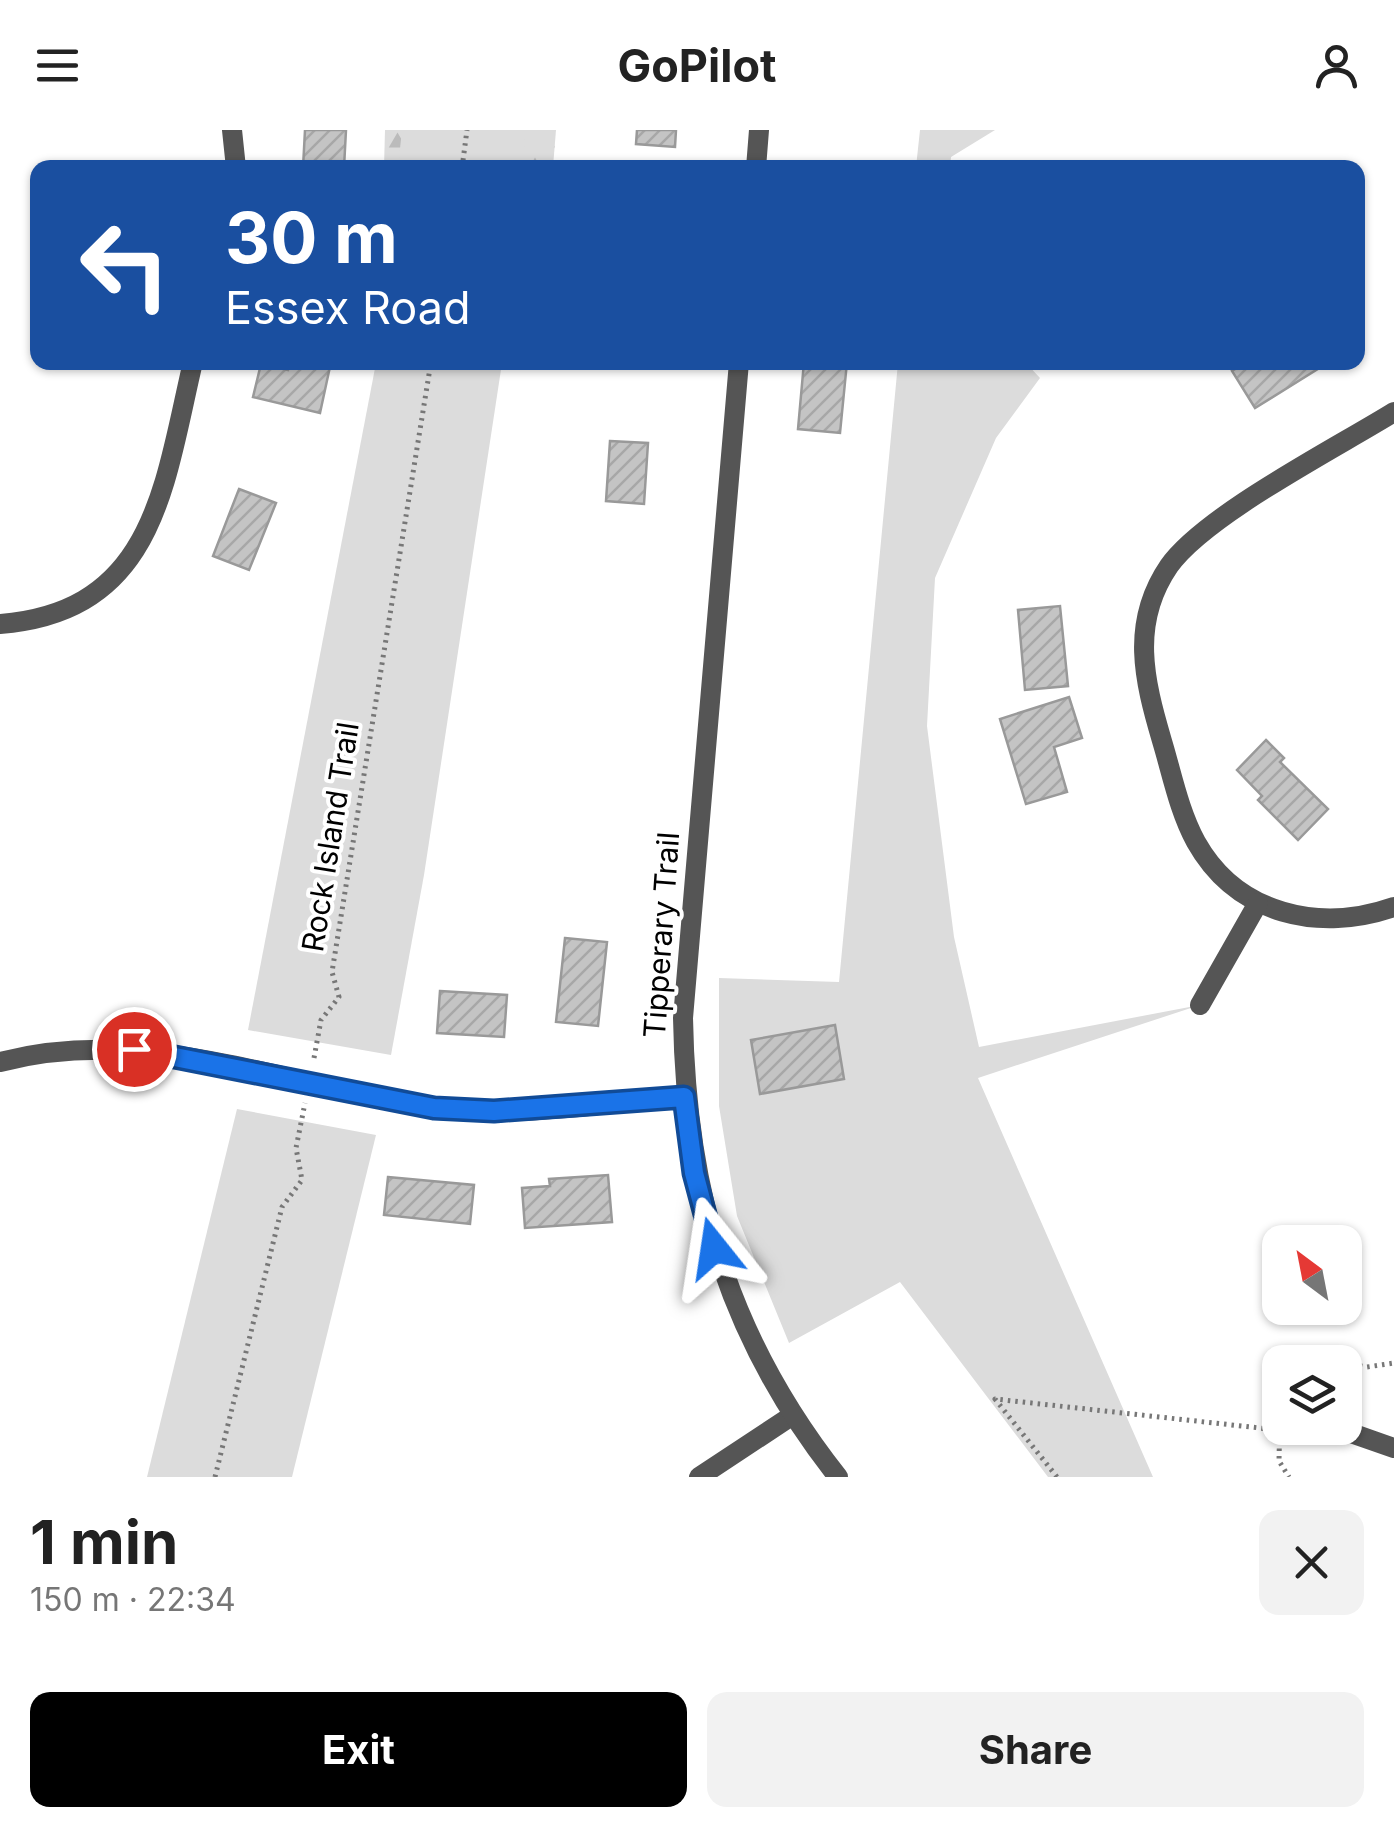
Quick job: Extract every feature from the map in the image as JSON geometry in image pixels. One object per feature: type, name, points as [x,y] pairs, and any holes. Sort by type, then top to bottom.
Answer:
[{"type":"street","points":[[232,130],[235,160]]},
{"type":"street","points":[[757,160],[760,130]]},
{"type":"street","points":[[0,624],[32,621],[86,601],[117,576],[141,546],[158,512],[192,370]]},
{"type":"street","name":"Tipperary Trail","points":[[738,370],[683,1018],[684,1097],[694,1173],[714,1248],[741,1320],[793,1415],[838,1477]]},
{"type":"street","points":[[1394,412],[1213,524],[1168,568],[1145,620],[1142,648],[1144,678],[1166,757],[1196,841],[1232,884],[1258,903],[1291,916],[1328,921],[1394,907]]},
{"type":"street","points":[[1200,1006],[1258,903]]},
{"type":"street","points":[[0,1062],[78,1049],[134,1049],[434,1108],[494,1111],[684,1097]]},
{"type":"street","points":[[698,1477],[793,1415]]},
{"type":"street","points":[[1362,1436],[1394,1448]]},
{"type":"path","points":[[463,160],[467,130]]},
{"type":"path","name":"Rock Island Trail","points":[[215,1477],[282,1207],[302,1180],[296,1148],[321,1020],[339,997],[332,972],[429,370]]},
{"type":"path","points":[[1362,1366],[1394,1363]]},
{"type":"path","points":[[1057,1477],[995,1399],[1262,1428]]},
{"type":"path","points":[[1278,1445],[1279,1462],[1289,1477]]},
{"type":"green space","points":[[385,130],[556,130],[554,160],[384,160]]},
{"type":"green space","points":[[402,130],[526,130],[523,160],[399,160]]},
{"type":"green space","points":[[920,130],[995,130],[951,160],[917,160]]},
{"type":"green space","points":[[375,370],[501,370],[424,875],[391,1055],[248,1030]]},
{"type":"green space","points":[[897,370],[1033,370],[1040,378],[996,438],[935,578],[927,726],[954,937],[979,1047],[1200,1005],[978,1078],[1153,1477],[1048,1477],[900,1282],[789,1343],[737,1216],[719,1106],[719,978],[839,982]]},
{"type":"green space","points":[[237,1109],[376,1135],[292,1477],[147,1477]]},
{"type":"building","points":[[305,130],[346,130],[344,160],[303,160]]},
{"type":"building","points":[[637,130],[676,130],[675,147],[636,144]]},
{"type":"building","points":[[260,370],[329,370],[320,413],[253,397]]},
{"type":"building","points":[[803,370],[846,370],[840,433],[798,429]]},
{"type":"building","points":[[1234,370],[1316,370],[1255,408]]},
{"type":"building","points":[[610,441],[648,443],[644,504],[606,501]]},
{"type":"building","points":[[239,489],[276,503],[249,570],[213,556]]},
{"type":"building","points":[[1060,606],[1068,686],[1025,690],[1018,610]]},
{"type":"building","points":[[1069,697],[1082,738],[1054,747],[1067,792],[1026,804],[1000,719]]},
{"type":"building","points":[[1266,740],[1284,758],[1280,762],[1328,809],[1298,840],[1258,800],[1262,796],[1237,770]]},
{"type":"building","points":[[565,938],[607,942],[598,1026],[556,1022]]},
{"type":"building","points":[[440,991],[507,995],[504,1037],[437,1033]]},
{"type":"building","points":[[835,1025],[844,1079],[760,1094],[751,1040]]},
{"type":"building","points":[[608,1175],[612,1222],[525,1228],[522,1188],[550,1186],[549,1179]]},
{"type":"building","points":[[388,1177],[474,1185],[470,1224],[384,1215]]},
{"type":"route","points":[[134,1049],[171,1053],[434,1108],[494,1111],[684,1097],[694,1173],[714,1248]]}]
